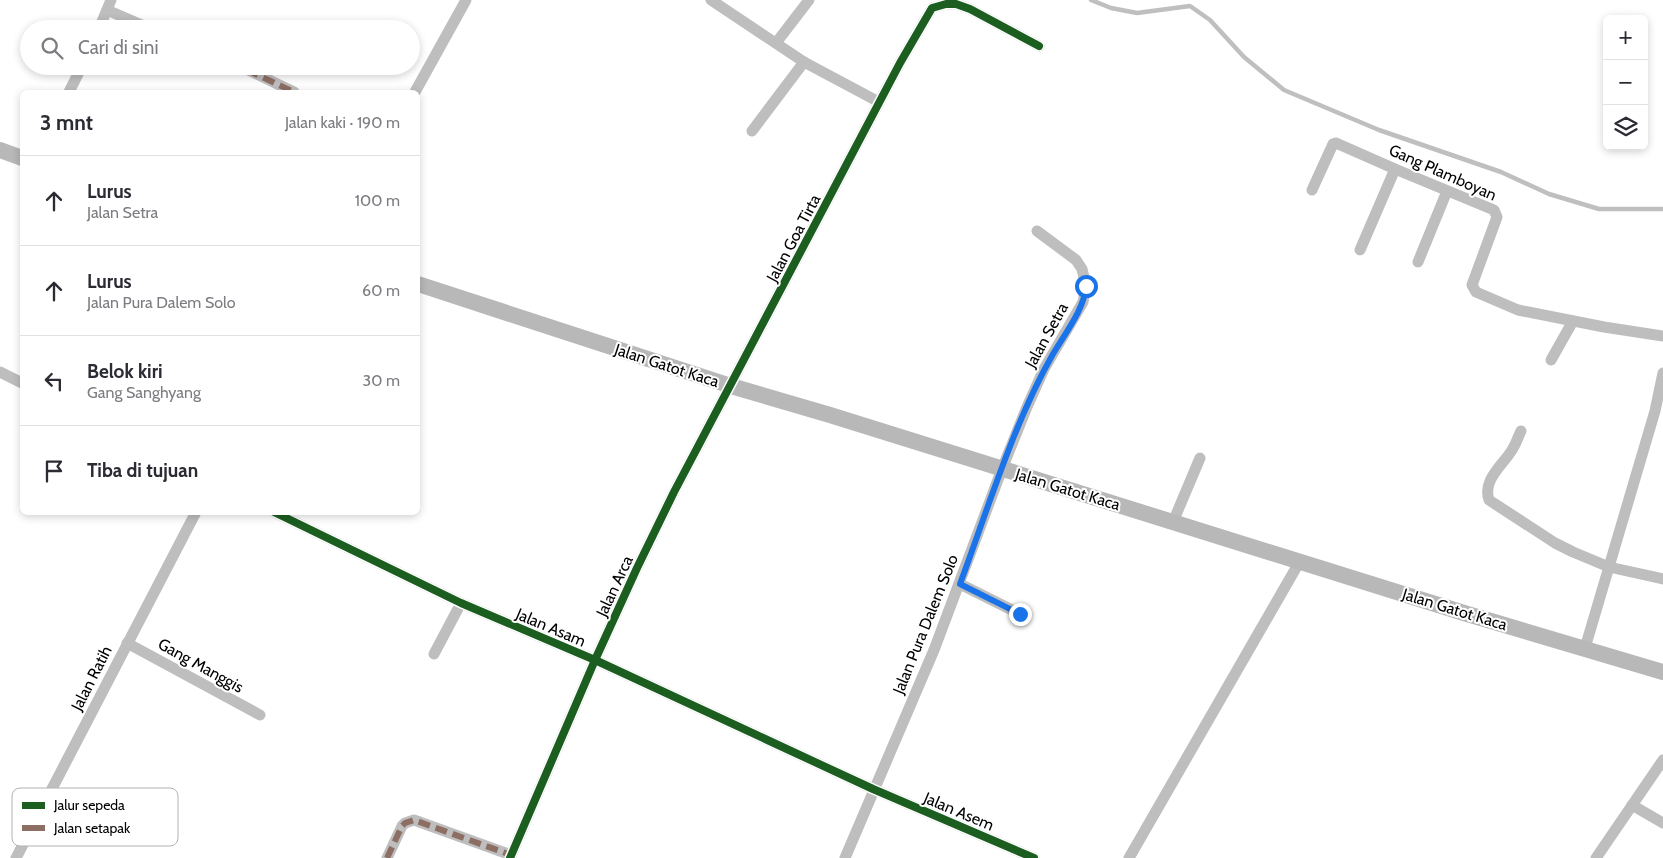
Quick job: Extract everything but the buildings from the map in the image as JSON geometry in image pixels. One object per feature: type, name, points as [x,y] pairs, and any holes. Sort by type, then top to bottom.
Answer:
[{"type":"main road","points":[[0,150],[20,157]]},
{"type":"main road","name":"Jalan Gatot Kaca","points":[[420,285],[731,386],[830,414],[1464,613],[1663,672]]},
{"type":"street","points":[[416,90],[466,0]]},
{"type":"street","points":[[711,0],[804,62],[879,102]]},
{"type":"street","points":[[776,43],[809,0]]},
{"type":"street","name":"Jalan Goa Tirta","points":[[731,386],[879,102],[928,13],[936,6],[956,4],[970,9],[1039,46]]},
{"type":"street","points":[[103,20],[109,5],[135,20]]},
{"type":"street","points":[[752,131],[804,62]]},
{"type":"street","points":[[70,90],[78,75]]},
{"type":"street","points":[[259,75],[290,90]]},
{"type":"street","name":"Gang Plamboyan","points":[[1312,190],[1334,143],[1496,212],[1497,216],[1472,285],[1476,292],[1518,310],[1663,336]]},
{"type":"street","points":[[1360,250],[1395,170]]},
{"type":"street","points":[[1418,262],[1447,191]]},
{"type":"street","name":"Jalan Setra","points":[[1002,469],[1044,369],[1083,302],[1086,293],[1082,270],[1076,260],[1037,231]]},
{"type":"street","points":[[1551,360],[1573,321]]},
{"type":"street","points":[[0,372],[20,382]]},
{"type":"street","points":[[1585,648],[1659,413],[1663,373]]},
{"type":"street","name":"Jalan Arca","points":[[510,857],[637,568],[674,492],[731,386]]},
{"type":"street","points":[[1521,431],[1513,449],[1493,475],[1487,494],[1490,500],[1572,552],[1609,567],[1663,579]]},
{"type":"street","points":[[1173,522],[1200,458]]},
{"type":"street","name":"Jalan Pura Dalem Solo","points":[[845,858],[934,650],[1002,469]]},
{"type":"street","name":"Jalan Ratih","points":[[52,788],[194,515]]},
{"type":"street","name":"Jalan Asam","points":[[280,515],[321,537],[461,603],[595,660],[874,789]]},
{"type":"street","points":[[1129,858],[1300,561]]},
{"type":"street","points":[[960,584],[1020,614]]},
{"type":"street","points":[[434,654],[461,603]]},
{"type":"street","name":"Gang Manggis","points":[[127,642],[260,716]]},
{"type":"street","points":[[1596,858],[1663,760]]},
{"type":"street","name":"Jalan Asem","points":[[874,789],[1034,858]]},
{"type":"street","points":[[1632,805],[1663,823]]},
{"type":"street","points":[[387,858],[402,826],[414,820],[510,857]]},
{"type":"street","name":"Jalan Ratih","points":[[16,858],[22,846]]},
{"type":"waterway","points":[[1091,0],[1111,8],[1137,13],[1190,6],[1210,20],[1244,57],[1284,90],[1379,130],[1501,172],[1549,194],[1599,209],[1663,209]]},
{"type":"marked path","points":[[258,75],[290,90]]},
{"type":"marked path","points":[[387,858],[402,826],[414,820],[511,855]]},
{"type":"cycle path","points":[[510,858],[595,660],[674,492],[900,63],[932,8],[946,4],[956,4],[970,9],[1039,46]]},
{"type":"cycle path","points":[[280,515],[461,603],[595,660],[873,789],[1034,858]]},
{"type":"route","points":[[1020,614],[960,584],[1027,407],[1044,369],[1083,302],[1086,286]]}]
